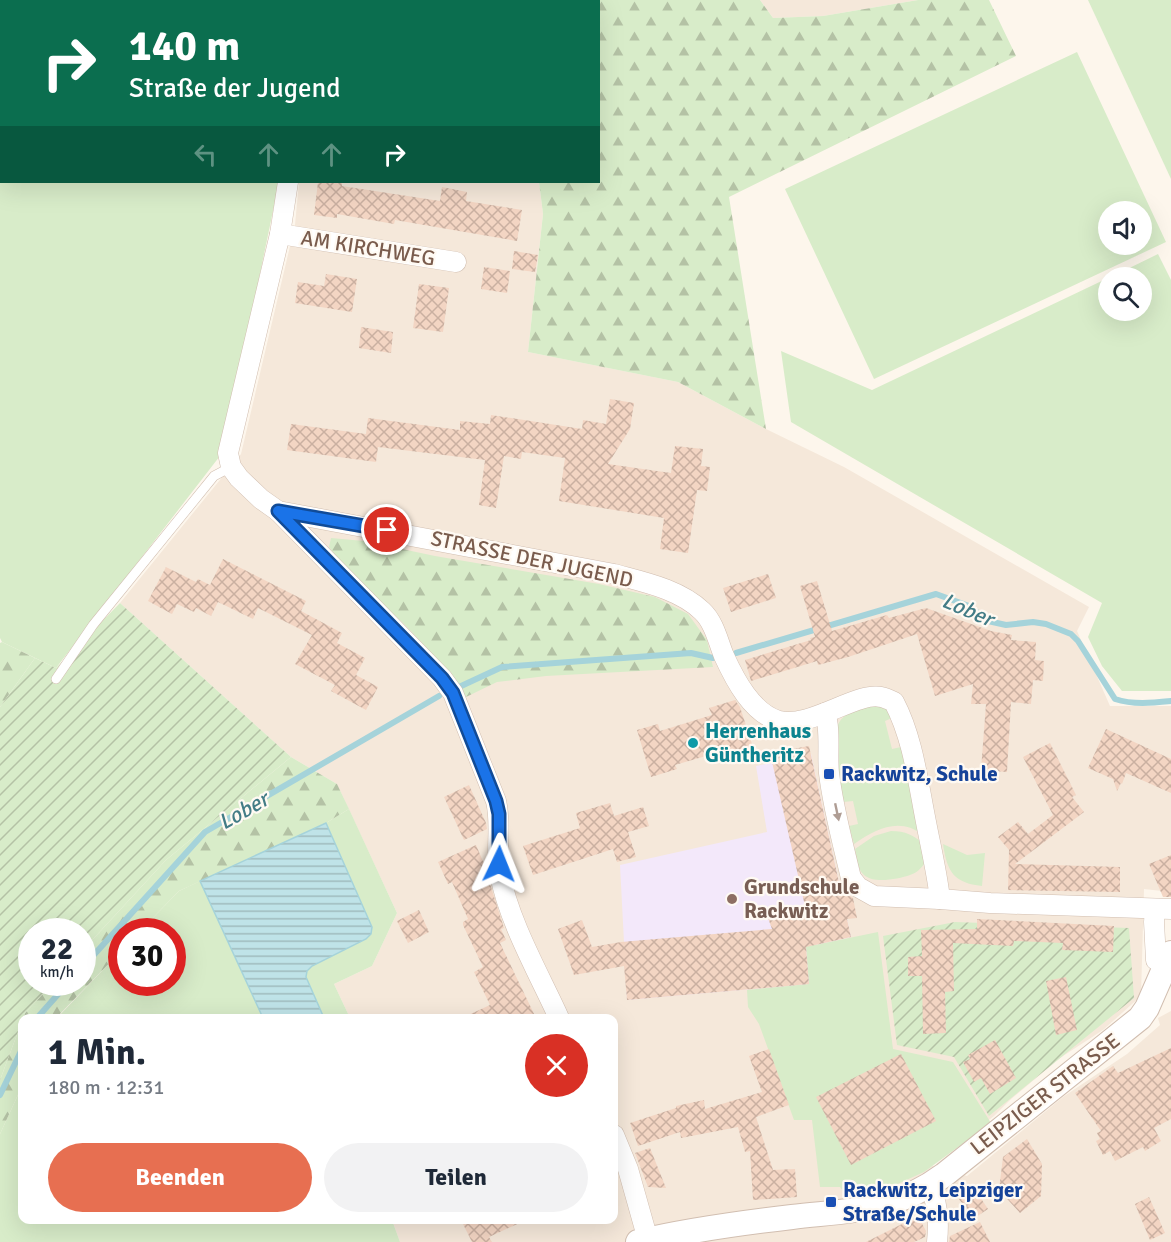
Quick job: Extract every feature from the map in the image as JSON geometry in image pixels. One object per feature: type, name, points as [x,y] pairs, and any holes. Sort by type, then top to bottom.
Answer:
[{"type":"street","points":[[231,467],[228,453],[230,442],[280,234],[288,183]]},
{"type":"street","name":"AM KIRCHWEG","points":[[280,234],[456,262]]},
{"type":"street","name":"STRASSE DER JUGEND","points":[[231,467],[261,499],[278,511],[614,574],[662,588],[692,602],[704,612],[714,628],[724,656],[747,697],[763,712],[780,721],[796,722],[879,696],[894,702],[902,718],[918,781],[940,899]]},
{"type":"street","points":[[278,511],[442,678],[453,693],[498,808],[499,872],[505,895],[513,918],[557,1014]]},
{"type":"street","points":[[825,713],[828,722],[829,774],[851,879],[858,887],[874,896],[1163,909]]},
{"type":"street","points":[[1163,909],[1154,922],[1156,960],[1168,959]]},
{"type":"street","name":"LEIPZIGER STRASSE","points":[[643,1241],[771,1220],[875,1208],[910,1197],[929,1186],[1140,1018],[1163,993],[1168,959]]},
{"type":"street","points":[[618,1145],[628,1169],[643,1241]]},
{"type":"street","points":[[929,1186],[936,1204],[938,1226],[936,1242]]},
{"type":"lane","points":[[56,679],[93,625],[214,476],[231,467]]},
{"type":"shaded area","points":[[760,0],[918,0],[823,16],[773,18]]},
{"type":"shaded area","points":[[299,183],[539,183],[543,214],[528,352],[678,382],[844,467],[1089,607],[1077,631],[1110,706],[1171,706],[1171,892],[1144,889],[1141,996],[1103,1030],[1060,1058],[994,1116],[930,1165],[967,1176],[1063,1097],[1127,1054],[1160,1025],[1158,1018],[1171,1011],[1171,1242],[400,1242],[393,1224],[618,1224],[618,1014],[348,1014],[334,984],[372,966],[397,913],[337,784],[291,757],[120,603],[241,454],[295,225]]},
{"type":"shaded area","name":"Grundschule Rackwitz","points":[[811,754],[851,937],[815,945],[809,984],[627,1000],[620,865],[767,832],[756,766]]},
{"type":"green space","points":[[600,0],[760,0],[773,18],[823,16],[918,0],[989,0],[1016,56],[729,197],[766,429],[678,382],[528,352],[543,214],[539,183],[600,183]]},
{"type":"green space","points":[[1088,0],[1171,0],[1171,179]]},
{"type":"green space","points":[[1077,52],[1147,201],[1098,201],[1098,255],[1138,255],[1113,267],[1098,267],[1098,274],[874,379],[785,189]]},
{"type":"green space","points":[[0,183],[279,183],[223,452],[56,668],[2,642],[0,638]]},
{"type":"green space","points":[[1152,212],[1166,242],[1152,249]]},
{"type":"green space","points":[[1158,254],[1171,280],[1171,691],[1122,691],[1102,666],[1088,637],[1102,603],[791,422],[781,351],[872,390],[1098,283],[1098,321],[1152,321],[1152,267],[1131,267]]},
{"type":"green space","points":[[331,538],[364,541],[435,556],[599,584],[655,597],[688,614],[707,640],[713,667],[546,676],[497,682],[466,697],[420,641],[337,558],[329,547]]},
{"type":"green space","points":[[120,603],[291,757],[166,860],[113,918],[108,918],[108,923],[96,936],[96,918],[18,918],[18,996],[41,996],[25,1014],[18,1014],[18,1032],[0,1080],[0,707],[35,658],[56,668]]},
{"type":"green space","points":[[0,643],[35,658],[0,707]]},
{"type":"green space","points":[[880,705],[887,709],[892,718],[885,721],[892,749],[901,747],[924,836],[906,827],[888,827],[854,844],[849,826],[858,824],[853,801],[843,802],[837,760],[837,728],[840,721],[853,711]]},
{"type":"green space","points":[[291,757],[337,784],[349,809],[326,823],[179,891],[153,918],[113,918],[166,860]]},
{"type":"green space","points":[[349,809],[397,913],[372,966],[334,984],[348,1014],[322,1014],[306,977],[307,971],[312,966],[365,939],[371,934],[372,927],[326,823]]},
{"type":"green space","points":[[891,831],[909,834],[924,844],[925,863],[917,872],[905,877],[886,880],[868,878],[860,870],[855,849],[874,836]]},
{"type":"green space","points":[[943,844],[967,855],[985,853],[982,886],[958,879],[947,862]]},
{"type":"green space","points":[[200,881],[261,1014],[61,1014],[78,996],[96,996],[96,977],[108,965],[108,996],[186,996],[186,918],[153,918],[179,891]]},
{"type":"green space","points":[[955,922],[1129,928],[1134,998],[989,1116],[954,1057],[897,1045],[883,936]]},
{"type":"green space","points":[[108,923],[108,964],[96,977],[96,936]]},
{"type":"green space","points":[[878,932],[893,1049],[953,1062],[991,1123],[924,1172],[880,1192],[847,1197],[840,1187],[820,1187],[812,1120],[794,1120],[759,1024],[748,1007],[747,990],[809,984],[805,935],[815,945]]},
{"type":"green space","points":[[41,996],[77,996],[60,1014],[25,1013]]},
{"type":"green space","points":[[18,1032],[18,1095],[0,1134],[0,1080]]},
{"type":"green space","points":[[18,1095],[18,1224],[393,1224],[400,1242],[0,1242],[0,1134]]},
{"type":"water","points":[[326,823],[372,927],[371,934],[366,939],[312,966],[307,971],[306,977],[322,1014],[261,1014],[200,881]]},
{"type":"building","points":[[318,183],[342,183],[342,186],[440,201],[442,187],[467,192],[466,201],[522,210],[517,241],[395,220],[394,224],[337,214],[337,218],[314,215]]},
{"type":"building","points":[[514,251],[538,255],[535,272],[512,269]]},
{"type":"building","points":[[484,267],[510,271],[507,293],[481,289]]},
{"type":"building","points":[[326,274],[357,279],[352,312],[295,303],[298,282],[324,286]]},
{"type":"building","points":[[419,284],[449,288],[443,332],[413,328]]},
{"type":"building","points":[[361,327],[393,332],[391,353],[359,348]]},
{"type":"building","points":[[610,399],[634,403],[630,429],[608,464],[671,473],[675,446],[703,449],[701,466],[710,467],[707,491],[697,490],[688,553],[660,549],[664,518],[559,501],[565,458],[522,452],[521,459],[504,456],[496,508],[479,505],[485,460],[378,447],[376,462],[287,450],[291,424],[366,434],[368,418],[460,430],[460,421],[490,424],[491,415],[582,429],[583,420],[606,424]]},
{"type":"building","points":[[223,559],[306,601],[301,611],[342,633],[337,643],[365,658],[356,675],[378,687],[366,710],[331,691],[335,685],[295,664],[312,635],[258,608],[253,619],[218,602],[211,616],[196,608],[194,612],[177,604],[172,614],[148,601],[166,567],[196,582],[198,579],[210,585]]},
{"type":"building","points":[[768,574],[776,598],[731,612],[723,588]]},
{"type":"building","points":[[817,581],[832,631],[887,615],[889,618],[926,608],[991,631],[1012,635],[1011,640],[1036,642],[1035,660],[1044,661],[1043,681],[1033,680],[1031,704],[1011,702],[1007,772],[981,770],[986,704],[971,704],[973,684],[935,696],[917,634],[848,657],[818,665],[817,661],[751,681],[745,660],[815,637],[800,586]]},
{"type":"building","name":"Herrenhaus Güntheritz","points":[[735,700],[740,707],[753,747],[724,756],[723,751],[675,765],[677,769],[651,777],[637,730],[658,724],[660,731],[712,715],[709,708]]},
{"type":"building","points":[[1106,729],[1171,759],[1171,793],[1126,773],[1117,791],[1113,779],[1088,768]]},
{"type":"building","points":[[1050,743],[1076,795],[1072,797],[1084,812],[1015,864],[1120,867],[1120,892],[1008,890],[1009,850],[998,837],[1018,822],[1028,834],[1053,815],[1023,757]]},
{"type":"building","points":[[809,746],[842,896],[853,898],[857,918],[847,919],[851,937],[806,947],[809,984],[627,1000],[624,966],[574,975],[558,929],[582,920],[592,947],[621,942],[772,929],[768,918],[805,906],[770,753]]},
{"type":"building","points":[[469,785],[487,829],[464,840],[444,797]]},
{"type":"building","points":[[610,803],[614,816],[643,807],[649,826],[628,832],[636,857],[617,862],[613,849],[533,875],[523,846],[580,828],[576,813]]},
{"type":"building","points":[[476,845],[485,866],[482,869],[491,887],[504,928],[501,929],[506,940],[500,943],[534,1014],[471,1014],[490,1005],[474,972],[483,967],[463,925],[463,922],[468,919],[452,882],[448,884],[438,862]]},
{"type":"building","points":[[1171,855],[1171,897],[1163,897],[1149,864]]},
{"type":"building","points":[[419,910],[429,932],[408,943],[397,921]]},
{"type":"building","points":[[977,919],[1114,926],[1113,952],[1062,950],[1063,943],[1014,941],[1013,946],[953,943],[954,991],[945,992],[946,1033],[923,1034],[922,976],[908,976],[908,957],[922,956],[921,930],[977,929]]},
{"type":"building","points":[[1066,977],[1077,1030],[1056,1035],[1046,981]]},
{"type":"building","points":[[995,1040],[1016,1078],[990,1094],[981,1078],[974,1082],[963,1062],[970,1059],[968,1055]]},
{"type":"building","points":[[1171,1048],[1171,1119],[1154,1128],[1161,1141],[1145,1151],[1143,1147],[1115,1161],[1110,1151],[1103,1155],[1096,1141],[1100,1139],[1097,1133],[1101,1131],[1075,1093],[1113,1066],[1118,1073]]},
{"type":"building","points":[[769,1049],[789,1105],[756,1117],[773,1170],[795,1169],[797,1197],[753,1200],[750,1151],[745,1152],[738,1127],[681,1138],[680,1132],[638,1146],[630,1123],[676,1108],[676,1106],[704,1100],[705,1109],[762,1092],[749,1056]]},
{"type":"building","points":[[901,1054],[936,1121],[851,1165],[816,1097]]},
{"type":"building","points":[[1027,1139],[1042,1164],[1041,1196],[1020,1213],[999,1190],[1003,1157]]},
{"type":"building","points":[[650,1148],[666,1188],[648,1187],[635,1153]]},
{"type":"building","points":[[974,1188],[988,1209],[973,1219],[959,1199]]},
{"type":"building","points":[[1149,1197],[1165,1233],[1150,1240],[1135,1204]]},
{"type":"building","points":[[918,1216],[926,1231],[925,1237],[914,1242],[866,1242]]},
{"type":"building","points":[[980,1222],[990,1242],[949,1242],[950,1236]]},
{"type":"building","points":[[463,1224],[517,1224],[489,1237],[492,1242],[472,1242]]},
{"type":"waterway","name":"Lober","points":[[736,653],[936,594],[969,606],[988,621],[1006,625],[1033,622],[1046,624],[1071,634],[1078,641],[1115,699],[1136,703],[1171,701]]},
{"type":"waterway","name":"Lober","points":[[459,687],[502,667],[691,653],[713,658]]},
{"type":"waterway","name":"Lober","points":[[96,953],[205,832],[439,696]]},
{"type":"waterway","name":"Lober","points":[[41,1014],[57,996]]},
{"type":"waterway","name":"Lober","points":[[0,1095],[18,1057]]},
{"type":"place","name":"Herrenhaus Güntheritz","points":[[693,743]]},
{"type":"place","name":"Rackwitz, Schule","points":[[829,774]]},
{"type":"place","name":"Grundschule Rackwitz","points":[[732,899]]},
{"type":"place","name":"Rackwitz, Leipziger Straße/Schule","points":[[831,1202]]},
{"type":"route","points":[[387,530],[278,511],[442,678],[453,693],[496,801],[499,814],[499,864]]}]
